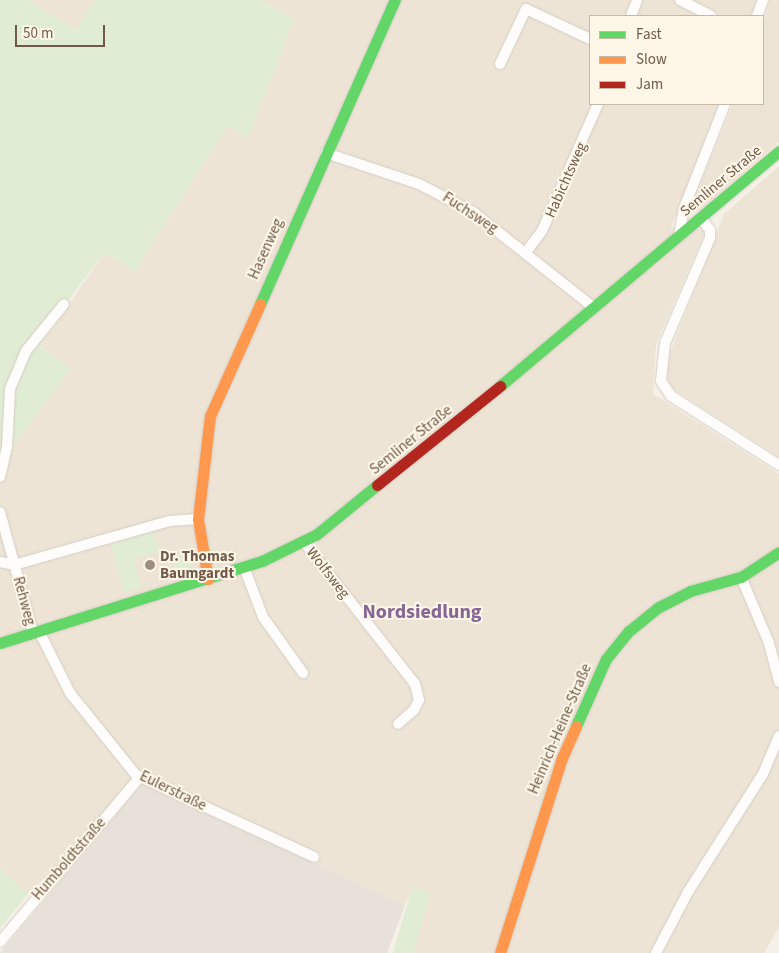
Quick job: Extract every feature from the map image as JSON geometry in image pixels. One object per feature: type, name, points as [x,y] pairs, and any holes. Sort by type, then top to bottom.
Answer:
[{"type":"street","name":"Hasenweg","points":[[208,579],[198,519],[202,462],[210,416],[395,0]]},
{"type":"street","points":[[631,15],[637,0]]},
{"type":"street","points":[[680,0],[710,15]]},
{"type":"street","points":[[757,15],[763,0]]},
{"type":"street","points":[[500,64],[526,9],[589,39]]},
{"type":"street","name":"Habichtsweg","points":[[526,252],[542,231],[598,105]]},
{"type":"street","points":[[679,236],[684,208],[724,105]]},
{"type":"street","name":"Semliner Straße","points":[[0,643],[208,579],[244,567],[304,542],[344,514],[594,308],[779,151]]},
{"type":"street","name":"Fuchsweg","points":[[326,152],[438,192],[473,212],[526,252],[594,308]]},
{"type":"street","points":[[701,218],[710,230],[710,238],[665,343],[661,380],[671,396],[779,465]]},
{"type":"street","points":[[0,477],[7,447],[7,407],[13,380],[37,335],[64,304]]},
{"type":"street","name":"Rehweg","points":[[0,512],[14,566],[36,632]]},
{"type":"street","points":[[0,562],[14,566],[170,521],[198,519]]},
{"type":"street","name":"Wolfsweg","points":[[304,542],[415,684],[419,700],[414,710],[398,724]]},
{"type":"street","name":"Heinrich-Heine-Straße","points":[[500,953],[559,767],[606,659],[629,631],[659,607],[690,591],[742,577],[779,552]]},
{"type":"street","points":[[244,567],[263,617],[303,673]]},
{"type":"street","points":[[742,577],[769,643],[779,682]]},
{"type":"street","name":"Eulerstraße","points":[[36,632],[70,693],[140,777],[314,857]]},
{"type":"street","points":[[656,953],[688,892],[764,774],[779,736]]},
{"type":"street","name":"Humboldtstraße","points":[[0,942],[140,777]]},
{"type":"shaded area","points":[[28,0],[95,0],[76,30]]},
{"type":"shaded area","points":[[260,0],[756,0],[751,15],[589,15],[589,105],[722,105],[671,227],[706,230],[656,344],[653,394],[779,474],[779,927],[764,953],[407,953],[430,892],[412,888],[405,905],[145,786],[139,787],[28,894],[0,869],[0,464],[71,368],[40,346],[104,253],[135,271],[227,126],[247,138],[294,19]]},
{"type":"shaded area","points":[[770,0],[779,0],[779,142],[697,212],[691,205],[733,105],[764,105],[764,20]]},
{"type":"shaded area","points":[[779,166],[779,457],[670,387],[667,378],[667,361],[724,214]]},
{"type":"shaded area","points":[[145,786],[405,905],[387,953],[0,953],[139,787]]},
{"type":"green space","points":[[0,0],[28,0],[76,30],[95,0],[260,0],[294,19],[248,138],[227,126],[135,271],[104,253],[73,294],[40,346],[71,368],[0,464]]},
{"type":"green space","points":[[153,530],[159,551],[134,559],[142,587],[124,592],[110,542]]},
{"type":"green space","points":[[190,553],[192,571],[175,577],[174,561]]},
{"type":"green space","points":[[0,869],[28,894],[0,928]]},
{"type":"green space","points":[[412,887],[430,892],[413,953],[393,953]]},
{"type":"traffic: fast","points":[[260,304],[395,0]]},
{"type":"traffic: fast","points":[[500,386],[779,151]]},
{"type":"traffic: fast","points":[[0,643],[262,561],[317,534],[377,485]]},
{"type":"traffic: fast","points":[[576,726],[606,659],[629,631],[659,607],[690,591],[741,577],[779,552]]},
{"type":"traffic: slow","points":[[208,579],[198,519],[210,416],[260,304]]},
{"type":"traffic: slow","points":[[500,953],[562,758],[576,726]]},
{"type":"traffic: jam","points":[[377,485],[500,386]]},
{"type":"place","name":"Dr. Thomas Baumgardt","points":[[150,565]]},
{"type":"district","name":"Nordsiedlung","points":[[422,612]]}]
